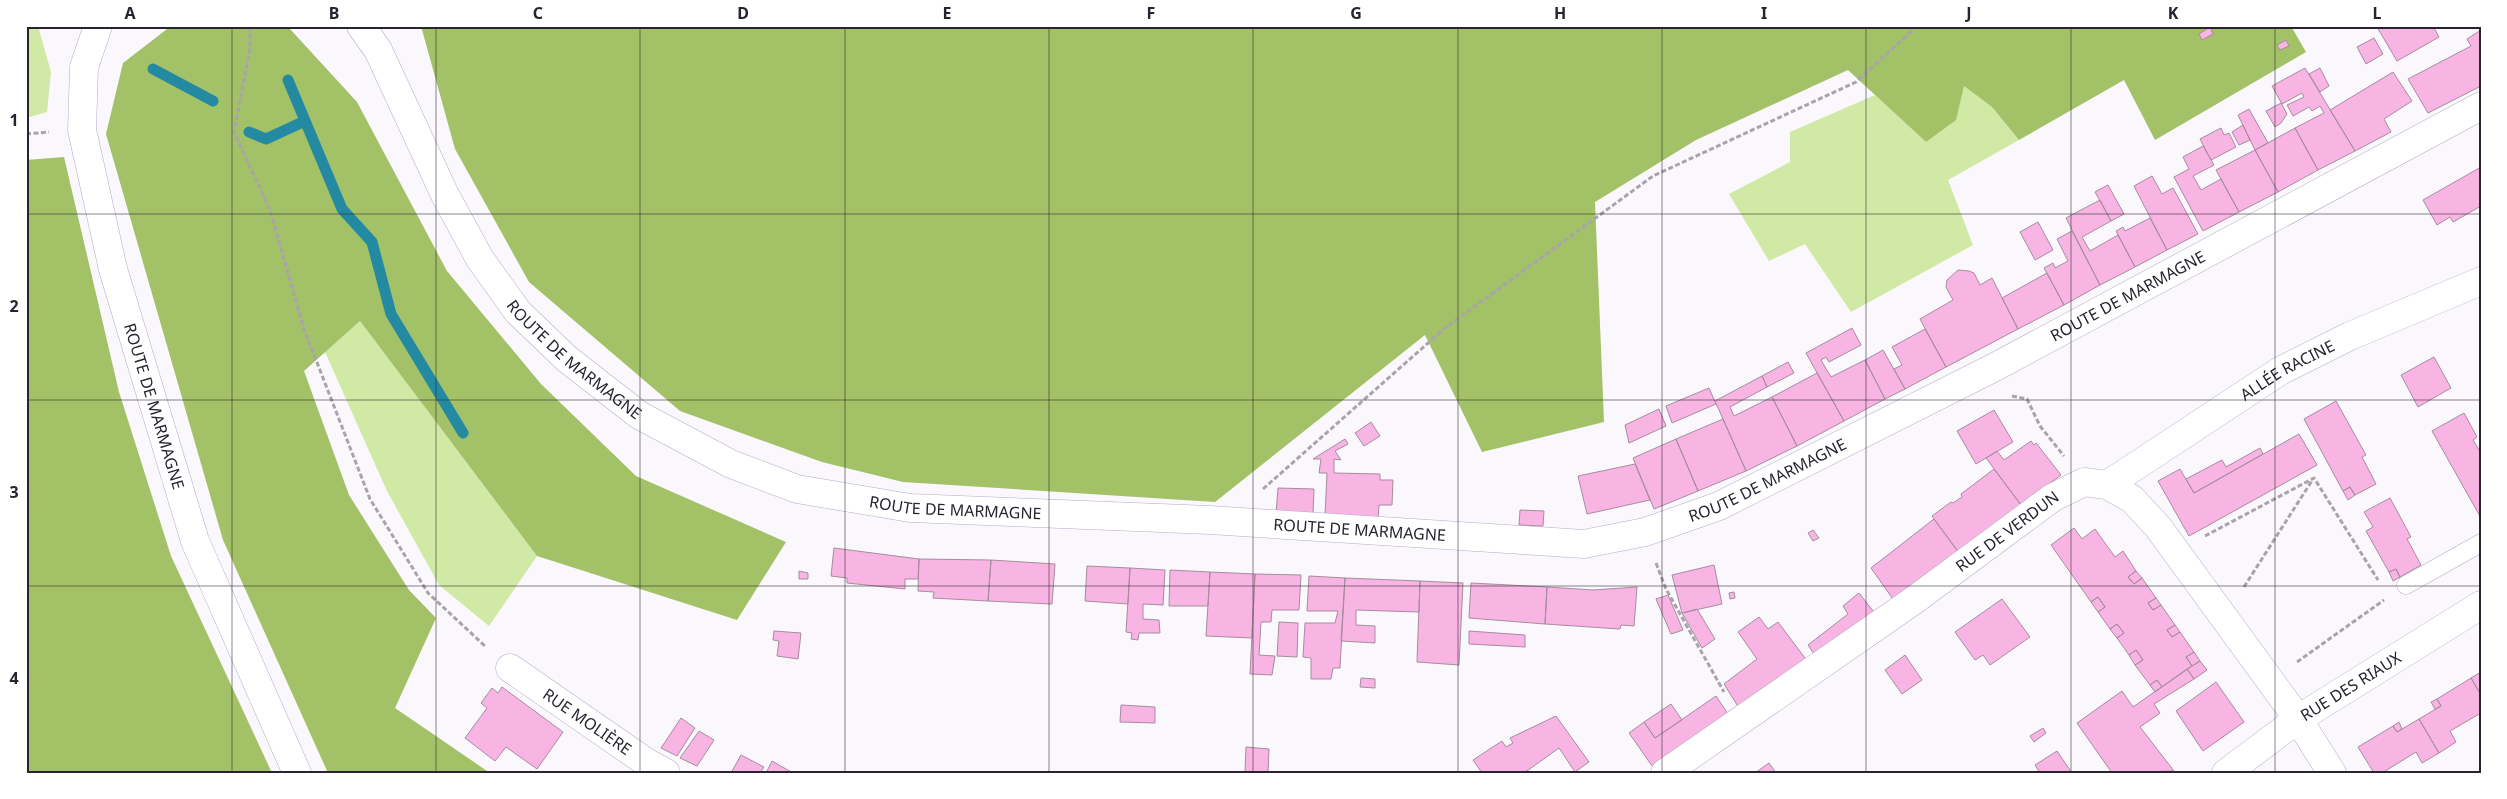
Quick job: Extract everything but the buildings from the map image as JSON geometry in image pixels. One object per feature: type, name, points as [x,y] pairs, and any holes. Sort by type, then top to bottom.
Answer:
[{"type":"street","name":"ROUTE DE MARMAGNE","points":[[98,26],[84,67],[82,130],[113,269],[195,541],[296,773]]},
{"type":"street","name":"ROUTE DE MARMAGNE","points":[[361,26],[378,50],[446,195],[480,259],[518,312],[567,359],[639,415],[731,464],[797,489],[910,508],[1227,521],[1584,544],[1645,532],[1720,506],[1995,367],[2481,106]]},
{"type":"street","name":"ALLÉE RACINE","points":[[2096,483],[2280,372],[2350,336],[2481,281]]},
{"type":"street","points":[[2096,483],[2132,499],[2158,527],[2298,719],[2332,773]]},
{"type":"street","name":"RUE DE VERDUN","points":[[1665,773],[1913,601],[2052,498],[2096,483]]},
{"type":"street","name":"RUE DES RIAUX","points":[[2226,773],[2298,719],[2481,605]]},
{"type":"street","name":"RUE MOLIÈRE","points":[[510,668],[646,762],[666,773]]},
{"type":"lane","points":[[2406,585],[2481,543]]},
{"type":"path","points":[[250,26],[250,49],[234,132],[270,210],[304,330],[370,499],[428,593],[510,668]]},
{"type":"path","points":[[1227,521],[1445,328],[1653,176],[1856,82],[1917,26]]},
{"type":"path","points":[[1995,367],[2011,396],[2027,399],[2040,426],[2096,483]]},
{"type":"path","points":[[2175,551],[2314,478]]},
{"type":"path","points":[[2314,478],[2388,597]]},
{"type":"path","points":[[2224,619],[2314,478]]},
{"type":"path","points":[[1645,532],[1666,589],[1709,668],[1742,719]]},
{"type":"path","points":[[2269,680],[2333,638],[2406,585]]},
{"type":"green space","points":[[26,26],[38,26],[51,72],[47,112],[26,118]]},
{"type":"green space","points":[[171,26],[280,26],[290,29],[357,102],[447,271],[541,384],[636,476],[786,542],[737,620],[537,556],[360,321],[304,371],[349,495],[409,590],[436,618],[395,708],[490,773],[328,773],[223,540],[106,134],[123,63]]},
{"type":"green space","points":[[421,26],[2291,26],[2306,52],[2155,140],[2124,80],[2019,140],[1992,107],[1964,86],[1956,120],[1926,142],[1848,70],[1696,140],[1595,202],[1604,422],[1482,452],[1425,335],[1215,502],[903,482],[822,462],[680,411],[529,282],[455,149]]},
{"type":"green space","points":[[1964,86],[1992,107],[2019,140],[1948,180],[1973,245],[1851,312],[1805,244],[1769,261],[1729,194],[1790,162],[1790,132],[1875,95],[1926,142]]},
{"type":"green space","points":[[64,157],[119,392],[171,556],[272,773],[26,773],[26,160]]},
{"type":"green space","points":[[360,321],[537,556],[489,626],[439,585],[387,491],[325,352]]},
{"type":"waterway","points":[[153,69],[213,101]]},
{"type":"waterway","points":[[288,80],[342,209],[372,242],[391,314],[463,433]]},
{"type":"waterway","points":[[249,132],[266,139],[305,121]]}]
